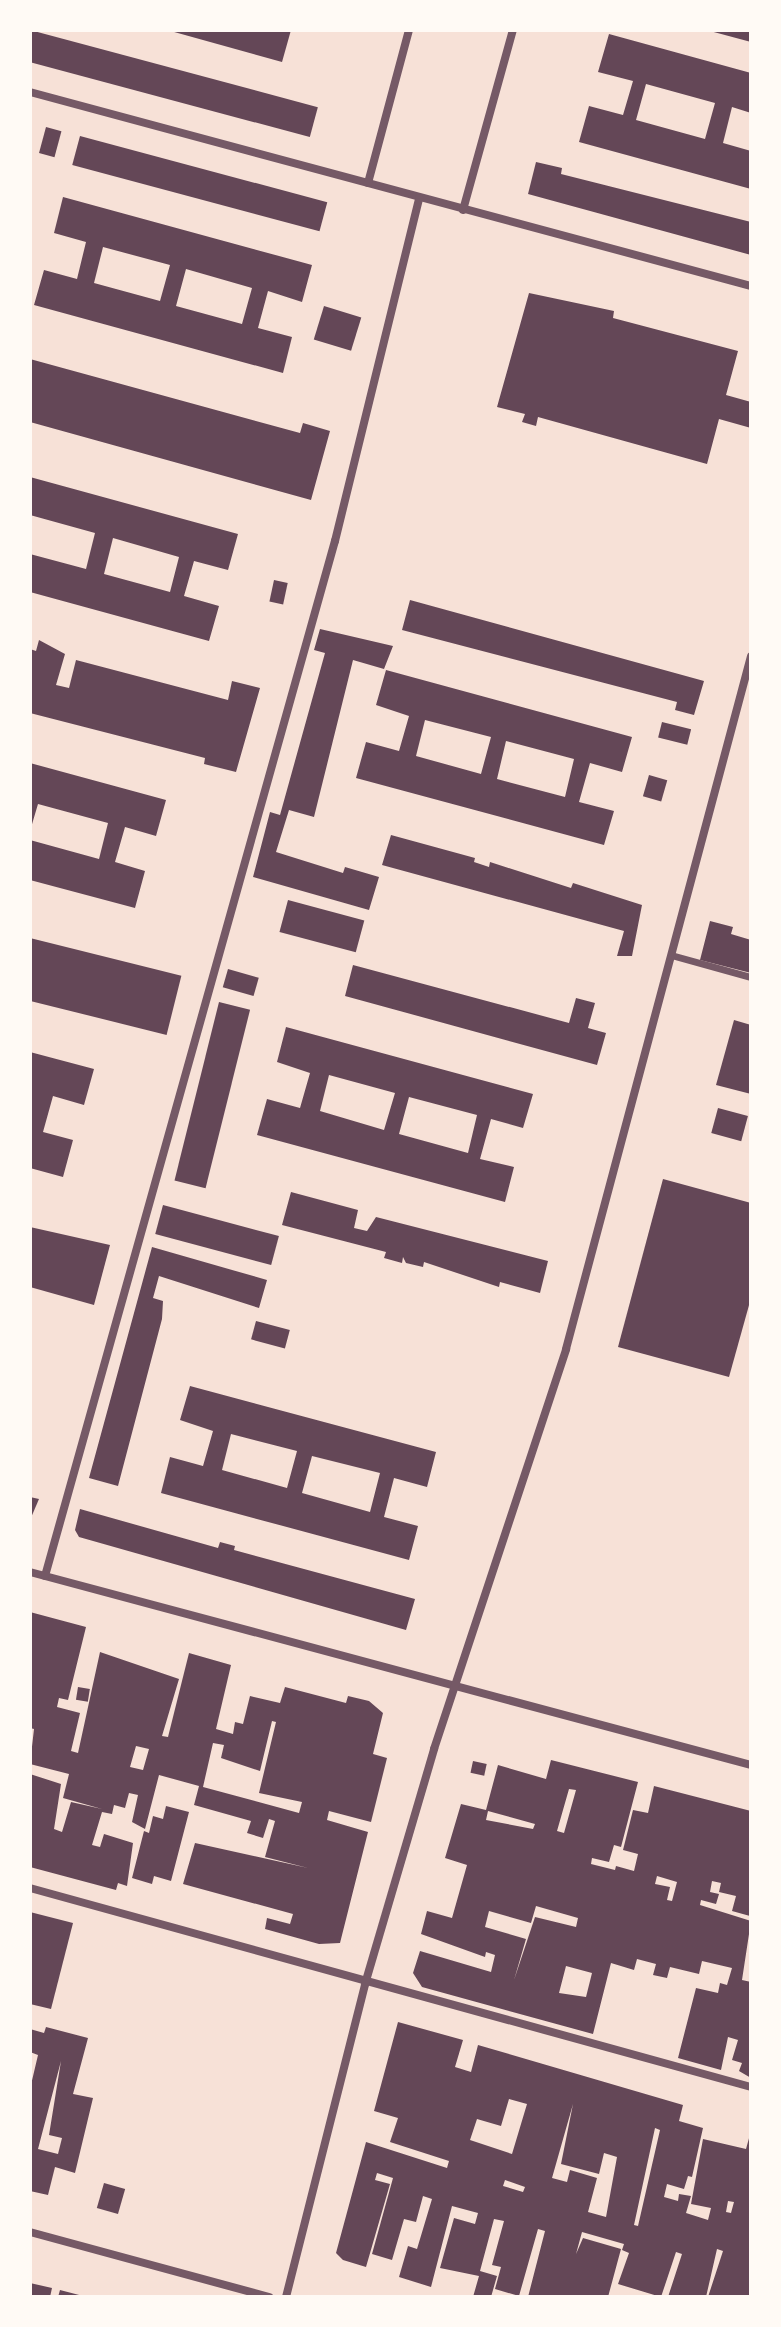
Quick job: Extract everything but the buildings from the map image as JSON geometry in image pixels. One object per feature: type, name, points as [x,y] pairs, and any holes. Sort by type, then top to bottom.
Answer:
[{"type":"street","points":[[368,183],[409,30]]},
{"type":"street","points":[[463,210],[513,30]]},
{"type":"street","points":[[30,92],[751,286]]},
{"type":"street","points":[[45,1576],[335,541],[419,198]]},
{"type":"street","points":[[286,2297],[365,1984],[454,1689],[566,1349],[751,656]]},
{"type":"street","points":[[671,955],[751,977]]},
{"type":"street","points":[[30,1572],[454,1689],[751,1765]]},
{"type":"street","points":[[30,1888],[365,1984],[751,2087]]},
{"type":"street","points":[[30,2232],[269,2297]]}]
